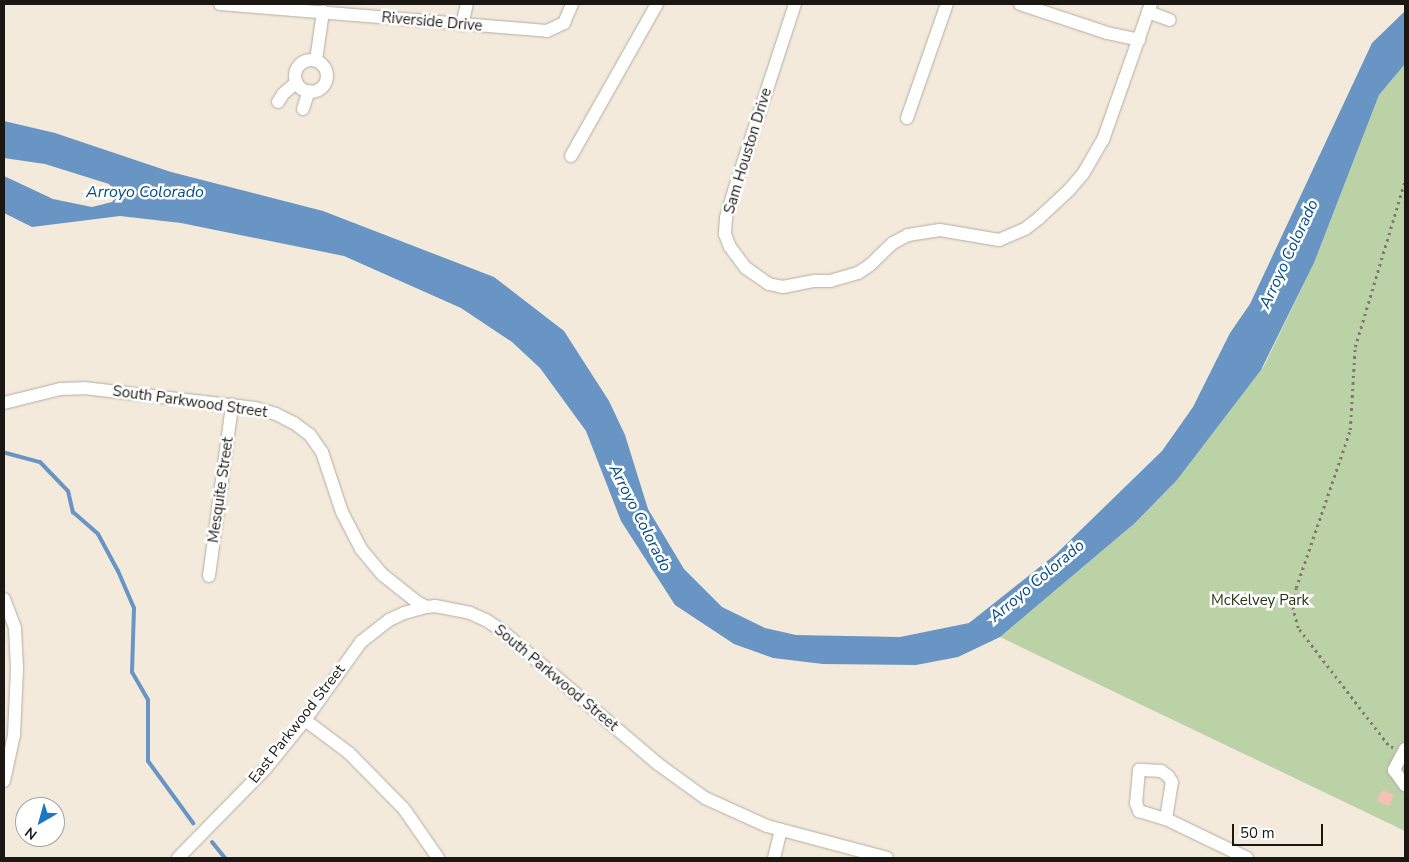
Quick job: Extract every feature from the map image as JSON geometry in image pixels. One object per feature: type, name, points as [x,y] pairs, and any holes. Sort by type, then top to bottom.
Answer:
[{"type":"street","name":"Riverside Drive","points":[[220,4],[259,5],[323,12],[360,10],[462,25],[554,30],[564,23],[572,4]]},
{"type":"street","points":[[462,25],[467,4]]},
{"type":"street","points":[[571,156],[656,4]]},
{"type":"street","name":"Sam Houston Drive","points":[[795,4],[734,191],[726,218],[725,234],[730,247],[746,268],[769,284],[783,287],[814,281],[830,281],[858,273],[870,265],[893,243],[908,235],[923,231],[940,230],[999,240],[1025,229],[1069,190],[1104,140],[1149,8]]},
{"type":"street","points":[[907,118],[947,4]]},
{"type":"street","points":[[1020,4],[1108,33],[1139,40]]},
{"type":"street","points":[[1149,8],[1170,20]]},
{"type":"street","points":[[316,60],[323,12]]},
{"type":"street","points":[[316,60],[325,67],[328,77],[323,86],[309,91],[297,82],[296,72],[301,63],[316,60]]},
{"type":"street","points":[[278,102],[283,94],[297,82]]},
{"type":"street","points":[[303,109],[309,91]]},
{"type":"street","name":"South Parkwood Street","points":[[4,404],[60,389],[84,388],[232,404],[276,414],[294,422],[310,435],[322,452],[342,512],[360,549],[388,579],[427,607],[453,608],[486,620],[502,630],[658,764],[693,790],[730,810],[781,830],[887,858]]},
{"type":"street","name":"Mesquite Street","points":[[210,576],[232,404]]},
{"type":"street","points":[[4,599],[16,628],[17,670],[14,735],[4,780]]},
{"type":"street","name":"East Parkwood Street","points":[[178,858],[266,768],[305,720],[361,642],[389,620],[404,613],[427,607]]},
{"type":"street","points":[[305,720],[349,753],[404,810],[438,858]]},
{"type":"street","points":[[1405,749],[1394,770],[1405,785]]},
{"type":"street","points":[[1166,819],[1247,858]]},
{"type":"street","points":[[774,858],[781,830]]},
{"type":"path","points":[[1388,745],[1298,628],[1293,609],[1296,588],[1350,430],[1355,347],[1405,180]]},
{"type":"green space","name":"McKelvey Park","points":[[1405,64],[1405,831],[1000,637],[1135,523],[1177,480],[1264,366],[1314,263],[1379,95]]},
{"type":"water","name":"Arroyo Colorado","points":[[1405,11],[1405,64],[1379,95],[1314,263],[1261,370],[1177,480],[1135,523],[1000,637],[958,657],[916,665],[823,664],[773,658],[734,644],[675,605],[621,521],[586,431],[540,368],[512,342],[461,308],[344,256],[181,223],[120,216],[32,227],[4,213],[4,176],[53,199],[92,207],[112,202],[118,195],[109,184],[45,164],[4,158],[4,121],[55,133],[171,172],[323,211],[494,277],[564,331],[609,401],[625,435],[648,509],[684,569],[722,607],[765,628],[796,635],[900,637],[969,623],[1056,554],[1162,451],[1193,407],[1230,333],[1250,304],[1372,43]]},
{"type":"building","points":[[1382,790],[1394,795],[1389,806],[1377,801]]},
{"type":"waterway","points":[[6,453],[40,462],[68,491],[73,512],[98,534],[118,571],[134,608],[132,672],[148,700],[148,761],[193,823]]},
{"type":"waterway","points":[[212,842],[225,858]]}]
